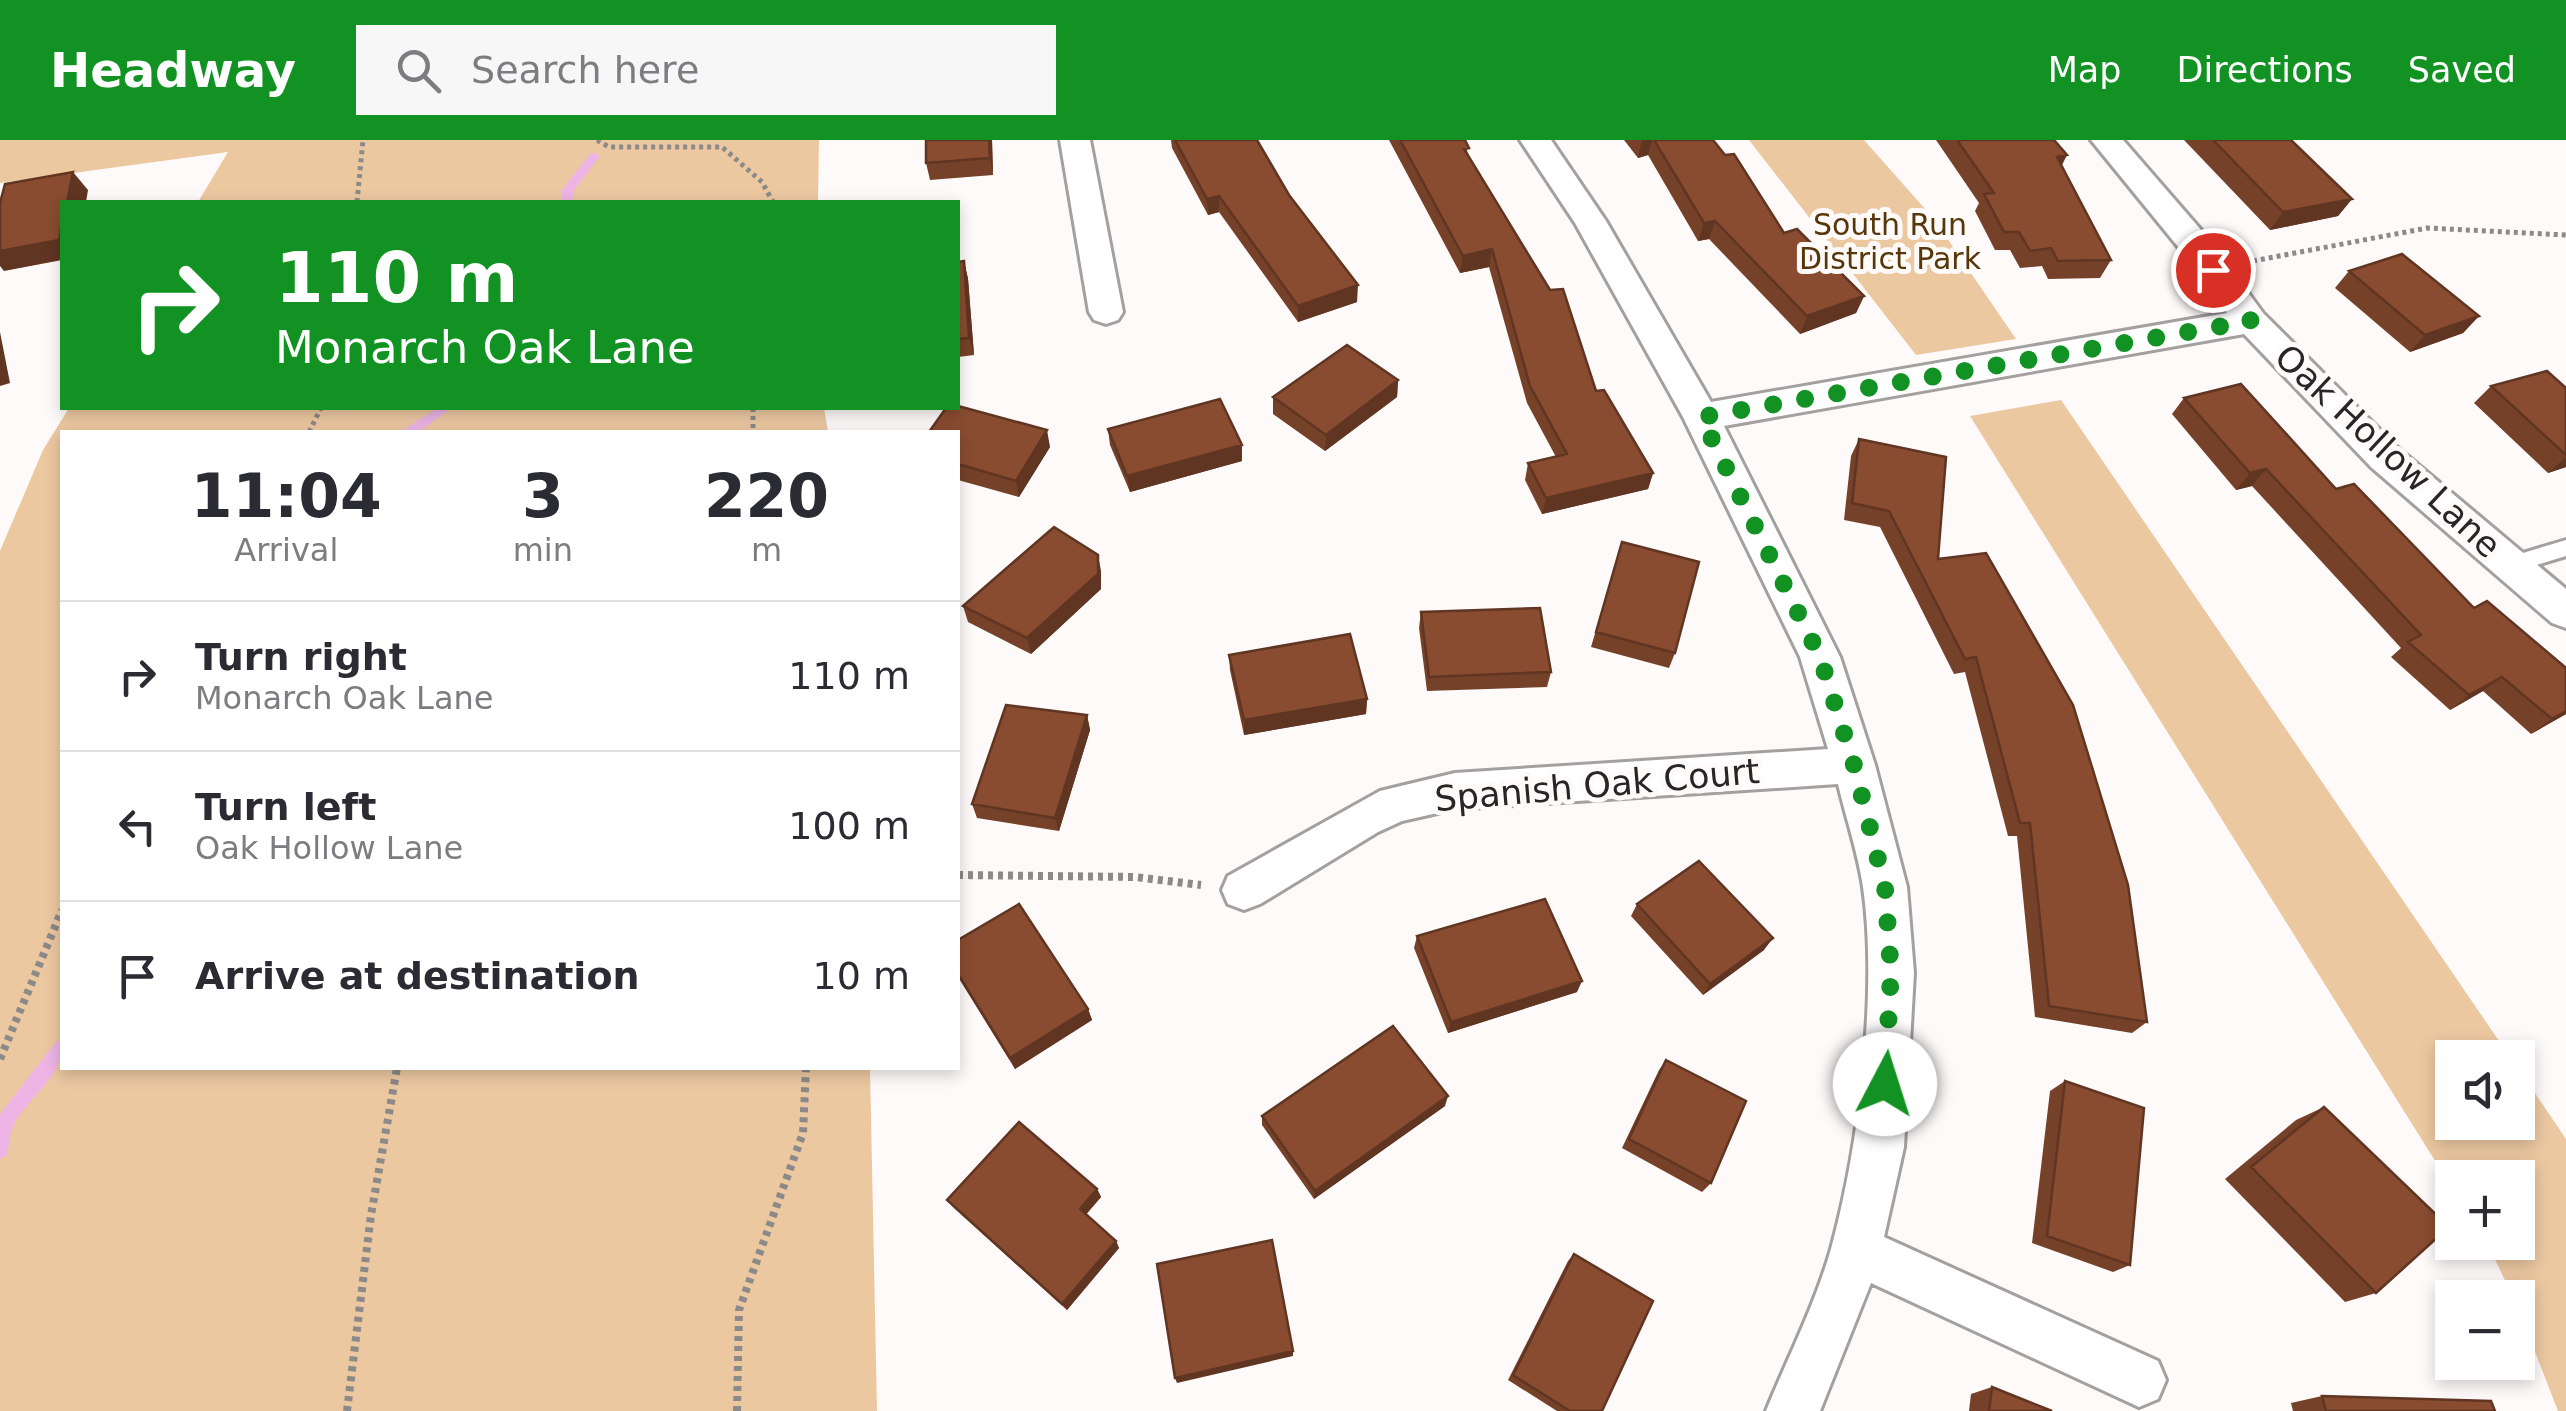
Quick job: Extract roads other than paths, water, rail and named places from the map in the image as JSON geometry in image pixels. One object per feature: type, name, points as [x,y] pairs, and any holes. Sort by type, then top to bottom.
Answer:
[{"type":"street","points":[[1075,140],[1106,312]]},
{"type":"street","points":[[1534,140],[1590,221],[1701,417],[1820,657],[1854,765],[1885,887],[1891,972],[1879,1148],[1856,1250],[1830,1330],[1793,1411]]},
{"type":"street","name":"Oak Hollow Lane","points":[[2106,140],[2251,321],[2384,457],[2566,612]]},
{"type":"street","points":[[1701,417],[2251,321]]},
{"type":"street","name":"Spanish Oak Court","points":[[1244,890],[1363,819],[1396,804],[1455,790],[1854,765]]},
{"type":"street","points":[[1856,1250],[2139,1380]]},
{"type":"lane","points":[[2510,566],[2566,548]]},
{"type":"waterway","points":[[567,200],[568,190],[594,156]]},
{"type":"waterway","points":[[413,430],[442,410]]},
{"type":"waterway","points":[[0,1150],[4,1123],[60,1051]]},
{"type":"park label","name":"South Run District Park","points":[[1890,242]]}]
